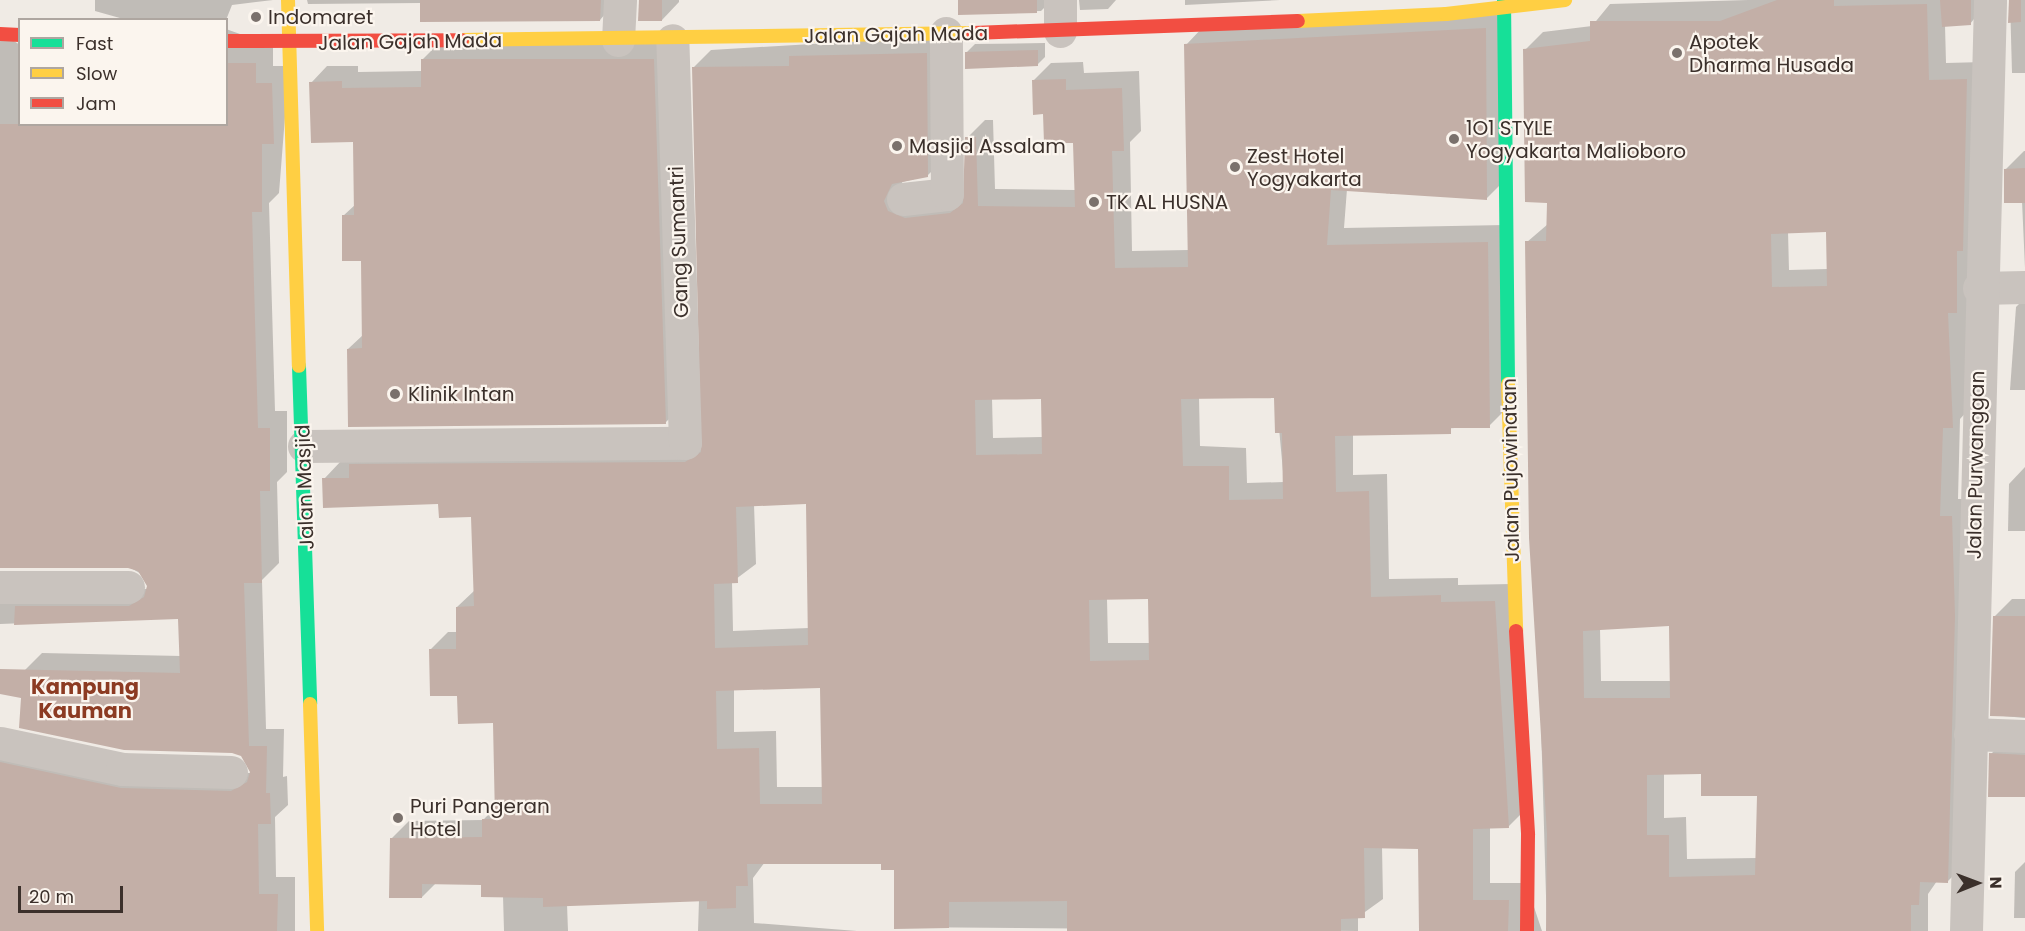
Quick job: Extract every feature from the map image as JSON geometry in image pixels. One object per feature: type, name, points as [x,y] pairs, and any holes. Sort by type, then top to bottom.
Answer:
[{"type":"street","name":"Jalan Masjid","points":[[288,0],[304,446],[317,931]]},
{"type":"street","points":[[618,40],[620,0]]},
{"type":"street","name":"Jalan Gajah Mada","points":[[228,41],[289,43],[672,40],[946,33],[1060,15],[1504,4],[1565,0]]},
{"type":"street","name":"Jalan Purwanggan","points":[[1966,931],[1979,288],[1990,0]]},
{"type":"street","name":"Jalan Pujowinatan","points":[[1504,4],[1510,539],[1528,835],[1527,931]]},
{"type":"street","points":[[903,199],[947,195],[946,33]]},
{"type":"street","points":[[0,34],[18,35]]},
{"type":"street","name":"Gang Sumantri","points":[[304,446],[685,443],[672,40]]},
{"type":"street","points":[[1979,288],[2025,287]]},
{"type":"street","points":[[0,587],[128,587]]},
{"type":"street","points":[[1970,734],[2025,736]]},
{"type":"street","points":[[0,743],[122,769],[231,772]]},
{"type":"building","points":[[420,0],[601,0],[600,21],[420,22]]},
{"type":"building","points":[[639,0],[662,0],[662,21],[638,21]]},
{"type":"building","points":[[958,0],[1037,0],[1037,13],[958,15]]},
{"type":"building","points":[[1777,0],[1834,0],[1834,6],[1927,4],[1929,80],[1967,79],[1963,251],[1957,251],[1957,313],[1948,313],[1953,428],[1943,428],[1940,516],[1952,516],[1955,616],[1948,883],[1920,882],[1919,905],[1911,905],[1911,931],[1546,931],[1547,834],[1529,538],[1525,241],[1546,241],[1547,203],[1525,202],[1523,49],[1590,41],[1590,21],[1720,21]],"holes":[[[1826,232],[1827,286],[1772,287],[1771,234]],[[1669,626],[1670,698],[1584,698],[1583,631]],[[1701,774],[1701,796],[1757,796],[1755,875],[1669,877],[1669,835],[1647,835],[1647,775]]]},
{"type":"building","points":[[1940,0],[1971,0],[1971,25],[1942,27]]},
{"type":"building","points":[[2009,0],[2021,0],[2021,22],[2008,23]]},
{"type":"building","points":[[1486,28],[1487,200],[1331,190],[1327,245],[1488,242],[1490,428],[1451,428],[1451,434],[1335,436],[1336,492],[1369,491],[1371,597],[1441,595],[1441,602],[1495,601],[1509,828],[1473,829],[1473,900],[1509,900],[1508,931],[1419,931],[1418,849],[1364,848],[1365,918],[1341,919],[1341,931],[1067,931],[1067,901],[949,902],[949,928],[894,929],[894,870],[881,870],[881,864],[747,864],[748,886],[736,886],[736,908],[707,909],[707,901],[543,907],[543,898],[481,897],[481,885],[422,884],[422,898],[389,898],[390,838],[482,837],[482,819],[495,819],[493,723],[458,724],[457,696],[430,696],[429,649],[456,649],[456,607],[474,606],[471,517],[439,518],[438,504],[323,508],[322,478],[349,478],[349,464],[685,462],[701,452],[692,67],[789,66],[789,56],[927,53],[928,177],[892,184],[884,201],[888,211],[905,218],[950,213],[963,203],[965,137],[976,137],[978,206],[1075,207],[1073,143],[1044,143],[1043,114],[1033,115],[1032,80],[1066,79],[1066,90],[1122,88],[1124,151],[1112,151],[1115,268],[1188,267],[1184,44]],"holes":[[[1274,398],[1275,433],[1282,433],[1283,499],[1229,500],[1229,466],[1183,466],[1181,399]],[[1041,399],[1042,454],[976,455],[975,400]],[[806,504],[808,645],[715,648],[714,584],[738,583],[736,507]],[[1148,599],[1149,660],[1090,661],[1089,600]],[[820,688],[822,804],[760,804],[759,748],[717,749],[716,691]]]},
{"type":"building","points":[[1038,50],[1038,66],[965,69],[965,52]]},
{"type":"building","points":[[421,59],[654,59],[666,424],[348,427],[347,349],[362,348],[361,261],[342,261],[342,215],[354,215],[353,142],[311,143],[309,82],[342,81],[342,88],[421,87]]},
{"type":"building","points":[[228,63],[256,63],[256,83],[272,83],[274,144],[262,144],[262,212],[252,212],[258,428],[270,428],[270,491],[260,491],[262,583],[244,583],[249,746],[267,746],[266,793],[270,793],[271,824],[258,824],[259,894],[278,894],[277,931],[0,931],[0,762],[121,788],[231,791],[247,782],[250,772],[241,756],[232,753],[124,750],[19,728],[21,698],[0,694],[0,669],[180,673],[178,619],[14,625],[15,606],[129,606],[144,597],[147,586],[138,571],[128,568],[0,568],[0,124],[18,124],[18,126],[228,126]]},
{"type":"building","points":[[2025,168],[2025,203],[2004,203],[2004,169]]},
{"type":"building","points":[[1993,616],[2025,616],[2025,717],[1990,716]]},
{"type":"building","points":[[1989,753],[2025,755],[2025,797],[1988,797]]},
{"type":"traffic: fast","points":[[1504,0],[1508,384]]},
{"type":"traffic: fast","points":[[299,366],[310,704]]},
{"type":"traffic: slow","points":[[288,0],[299,366]]},
{"type":"traffic: slow","points":[[1298,21],[1446,14],[1565,0]]},
{"type":"traffic: slow","points":[[462,40],[973,33]]},
{"type":"traffic: slow","points":[[1508,384],[1516,631]]},
{"type":"traffic: slow","points":[[310,704],[317,931]]},
{"type":"traffic: jam","points":[[973,33],[1298,21]]},
{"type":"traffic: jam","points":[[0,34],[18,35]]},
{"type":"traffic: jam","points":[[228,41],[462,40]]},
{"type":"traffic: jam","points":[[1516,631],[1528,835],[1527,931]]},
{"type":"place","name":"Indomaret","points":[[256,17]]},
{"type":"place","name":"Apotek Dharma Husada","points":[[1677,53]]},
{"type":"place","name":"1O1 STYLE Yogyakarta Malioboro","points":[[1454,139]]},
{"type":"place","name":"Masjid Assalam","points":[[897,146]]},
{"type":"place","name":"Zest Hotel Yogyakarta","points":[[1235,167]]},
{"type":"place","name":"TK AL HUSNA","points":[[1094,202]]},
{"type":"place","name":"Klinik Intan","points":[[395,394]]},
{"type":"place","name":"Puri Pangeran Hotel","points":[[398,818]]},
{"type":"district","name":"Kampung Kauman","points":[[85,699]]}]
